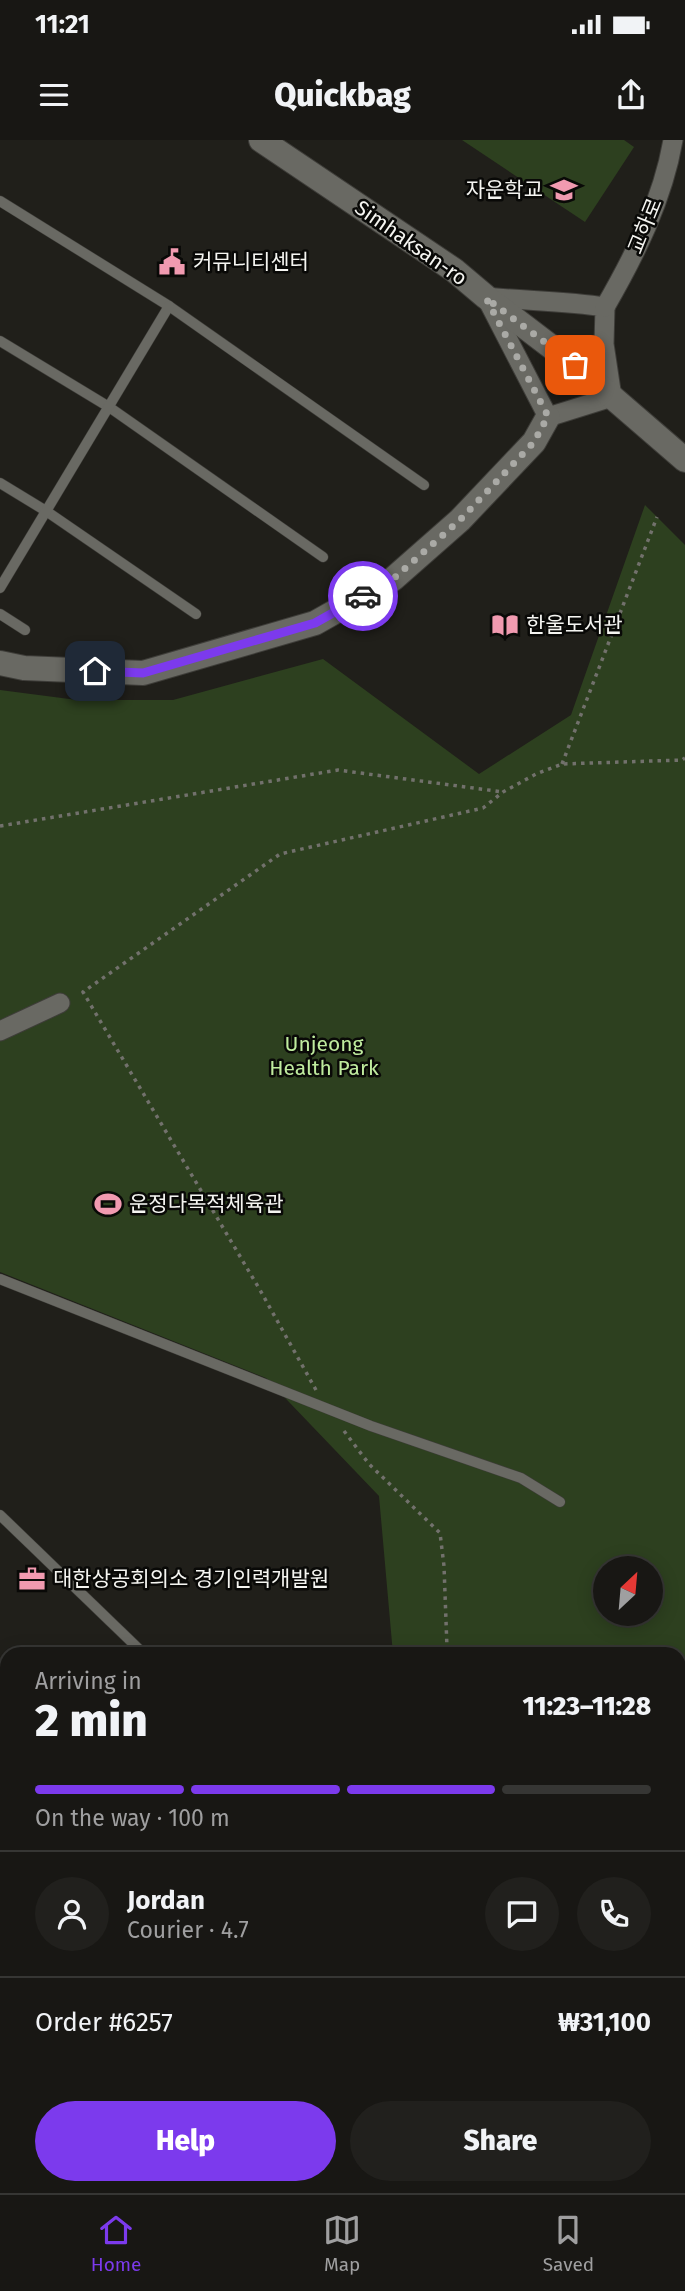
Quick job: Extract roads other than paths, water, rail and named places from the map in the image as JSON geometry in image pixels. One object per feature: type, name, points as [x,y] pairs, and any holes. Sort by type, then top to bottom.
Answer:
[{"type":"street","name":"Simhaksan-ro","points":[[261,140],[454,270],[486,298],[575,365],[685,460]]},
{"type":"street","name":"교하로","points":[[605,307],[628,267],[651,214],[670,160],[673,140]]},
{"type":"street","points":[[0,663],[24,668],[143,673],[315,623],[393,579],[460,520],[534,442],[548,416],[612,397],[604,344],[605,307],[572,302],[545,303],[486,298]]},
{"type":"street","points":[[486,298],[548,416]]},
{"type":"street","points":[[0,1031],[60,1003]]},
{"type":"lane","points":[[0,201],[169,306],[424,485]]},
{"type":"lane","points":[[0,588],[169,306]]},
{"type":"lane","points":[[0,341],[109,407],[323,557]]},
{"type":"lane","points":[[0,483],[46,511],[196,614]]},
{"type":"lane","points":[[0,614],[25,630]]},
{"type":"lane","points":[[0,1279],[327,1409],[521,1478],[560,1502]]},
{"type":"lane","points":[[0,1515],[137,1647]]},
{"type":"place","name":"자운학교","points":[[564,190]]},
{"type":"place","name":"커뮤니티센터","points":[[172,262]]},
{"type":"place","name":"한울도서관","points":[[505,625]]},
{"type":"place","name":"운정다목적체육관","points":[[108,1204]]},
{"type":"place","name":"대한상공회의소 경기인력개발원","points":[[32,1579]]},
{"type":"park label","name":"Unjeong Health Park","points":[[324,1056]]}]
